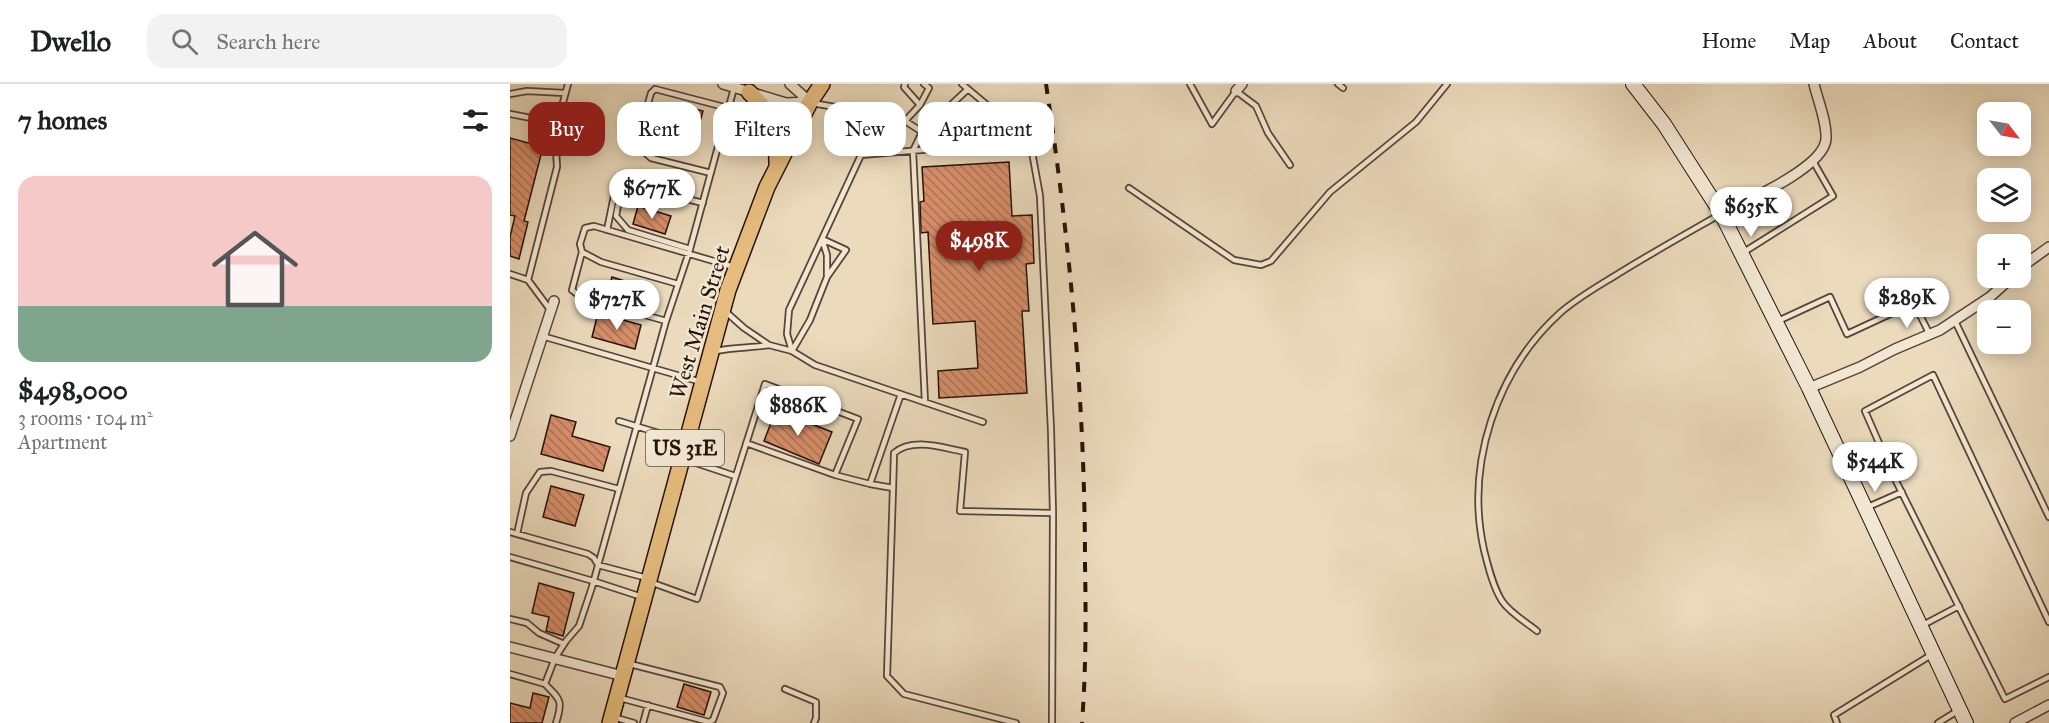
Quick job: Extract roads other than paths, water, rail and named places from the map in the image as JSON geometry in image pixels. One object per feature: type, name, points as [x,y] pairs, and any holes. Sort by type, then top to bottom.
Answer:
[{"type":"main road","name":"West Main Street","points":[[810,102],[822,84]]},
{"type":"main road","points":[[1633,84],[1664,124],[1721,213],[1809,388],[1966,723]]},
{"type":"main road","points":[[742,90],[768,112],[775,123],[777,165]]},
{"type":"main road","name":"West Main Street","points":[[611,720],[736,267],[782,156]]},
{"type":"street","points":[[723,84],[783,102]]},
{"type":"street","points":[[790,84],[810,102]]},
{"type":"street","points":[[1721,213],[1795,175],[1817,158],[1826,142],[1825,128],[1814,84]]},
{"type":"street","points":[[2031,260],[2049,246]]},
{"type":"street","points":[[1809,388],[1860,367],[1955,321],[2000,288]]},
{"type":"street","points":[[510,436],[554,301]]},
{"type":"street","points":[[510,647],[555,658],[625,669]]},
{"type":"street","points":[[2015,723],[2049,705]]},
{"type":"lane","points":[[563,102],[568,84]]},
{"type":"lane","points":[[905,84],[904,87],[918,103]]},
{"type":"lane","points":[[922,102],[929,88],[924,84]]},
{"type":"lane","points":[[962,84],[984,102]]},
{"type":"lane","points":[[1190,84],[1212,124],[1239,88],[1256,106],[1268,133],[1290,165]]},
{"type":"lane","points":[[1338,84],[1343,88]]},
{"type":"lane","points":[[1129,188],[1234,260],[1261,265],[1271,261],[1330,192],[1416,122],[1447,84]]},
{"type":"lane","points":[[711,173],[651,158],[640,148],[639,135],[654,87],[713,104]]},
{"type":"lane","points":[[954,102],[968,89]]},
{"type":"lane","points":[[733,102],[742,90]]},
{"type":"lane","points":[[510,94],[527,91],[565,93]]},
{"type":"lane","points":[[906,120],[918,107]]},
{"type":"lane","points":[[510,114],[528,117]]},
{"type":"lane","points":[[918,140],[913,151],[925,402]]},
{"type":"lane","points":[[792,351],[787,334],[789,310],[861,155],[918,151]]},
{"type":"lane","points":[[528,280],[557,167],[556,156]]},
{"type":"lane","points":[[545,684],[555,658],[579,626],[594,581],[652,368],[690,251],[715,156]]},
{"type":"lane","points":[[1033,156],[1040,196],[1051,430],[1052,723]]},
{"type":"lane","points":[[1741,253],[1833,196],[1813,161]]},
{"type":"lane","points":[[607,230],[616,186],[622,183],[703,203]]},
{"type":"lane","points":[[622,183],[616,216],[628,230],[736,267]]},
{"type":"lane","points":[[1537,631],[1503,602],[1488,568],[1481,535],[1479,479],[1483,447],[1496,407],[1520,362],[1559,314],[1578,298],[1721,213]]},
{"type":"lane","points":[[666,321],[580,297],[572,290],[582,252],[580,244],[585,228],[594,226],[690,251]]},
{"type":"lane","points":[[792,351],[810,320],[827,277],[846,250],[822,239]]},
{"type":"lane","points":[[822,239],[828,255],[827,277]]},
{"type":"lane","points":[[582,252],[601,261],[678,284]]},
{"type":"lane","points":[[510,274],[528,280],[550,311]]},
{"type":"lane","points":[[1776,322],[1830,297],[1847,334],[1914,303],[1930,334]]},
{"type":"lane","points":[[723,310],[744,328],[770,345],[792,351],[815,365],[983,422]]},
{"type":"lane","points":[[1955,321],[2049,517]]},
{"type":"lane","points":[[542,336],[703,382]]},
{"type":"lane","points":[[711,351],[770,345]]},
{"type":"lane","points":[[2049,622],[1933,375],[1865,411],[1902,492],[2006,699],[2049,677]]},
{"type":"lane","points":[[510,532],[588,554],[598,565],[649,580],[697,599],[765,384],[858,419],[835,475]]},
{"type":"lane","points":[[870,484],[901,394]]},
{"type":"lane","points":[[619,421],[687,441]]},
{"type":"lane","points":[[746,443],[835,475],[893,488]]},
{"type":"lane","points":[[1016,723],[904,694],[887,676],[894,453],[901,447],[926,444],[965,452],[960,511],[1053,513]]},
{"type":"lane","points":[[682,458],[735,476]]},
{"type":"lane","points":[[517,534],[526,493],[540,472],[551,471],[619,489]]},
{"type":"lane","points":[[1865,508],[1902,492]]},
{"type":"lane","points":[[510,557],[645,598]]},
{"type":"lane","points":[[1921,627],[1959,606]]},
{"type":"lane","points":[[510,619],[527,623],[539,633],[564,644]]},
{"type":"lane","points":[[1837,723],[1834,715],[1933,654]]},
{"type":"lane","points":[[618,697],[709,722],[713,720],[723,693],[720,687],[625,669]]},
{"type":"lane","points":[[510,674],[545,684],[559,698],[561,706],[556,723]]},
{"type":"lane","points":[[785,688],[816,702],[814,723]]},
{"type":"lane","points":[[643,723],[648,705]]},
{"type":"lane","points":[[1938,723],[1959,710]]},
{"type":"lane","points":[[611,720],[634,723]]},
{"type":"railway","points":[[1046,84],[1069,263],[1079,383],[1086,604],[1082,723]]}]
